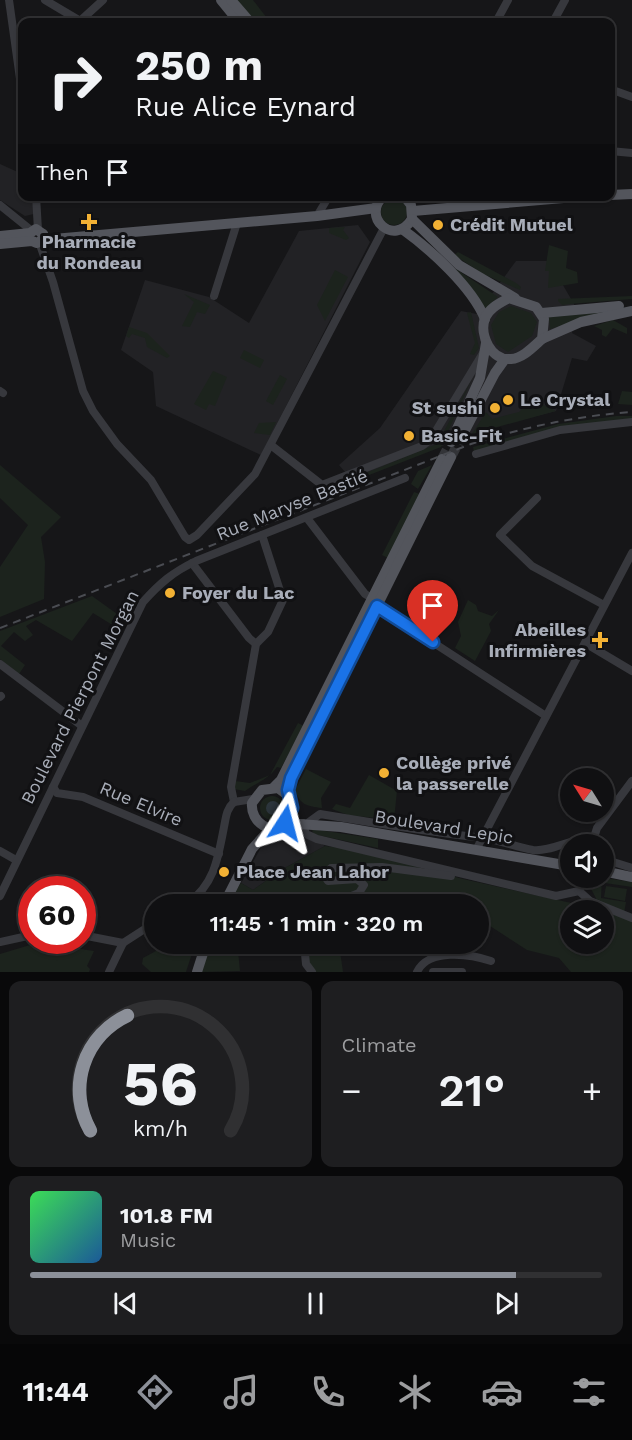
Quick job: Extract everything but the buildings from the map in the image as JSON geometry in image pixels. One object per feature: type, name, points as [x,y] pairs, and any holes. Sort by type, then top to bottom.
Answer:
[{"type":"main road","points":[[221,0],[237,18]]},
{"type":"main road","points":[[231,0],[247,18]]},
{"type":"main road","points":[[615,195],[632,194]]},
{"type":"main road","points":[[0,236],[97,235],[317,216],[378,202],[384,228],[392,230],[409,214],[495,201]]},
{"type":"main road","points":[[409,214],[418,231],[459,268],[512,298],[536,307],[544,319],[542,339]]},
{"type":"main road","points":[[409,214],[487,317]]},
{"type":"main road","points":[[409,214],[459,265],[512,298]]},
{"type":"main road","points":[[0,244],[36,235]]},
{"type":"main road","points":[[451,442],[474,394],[486,347],[487,317],[499,303],[512,298]]},
{"type":"main road","points":[[542,313],[632,305]]},
{"type":"main road","points":[[486,347],[505,359],[521,356],[542,339],[581,322],[632,311]]},
{"type":"main road","points":[[461,438],[495,373],[505,359]]},
{"type":"main road","points":[[229,894],[252,849],[271,828],[303,820],[288,790],[291,778],[447,458]]},
{"type":"main road","points":[[271,828],[257,821],[245,802],[262,790],[274,787],[281,780],[375,602]]},
{"type":"main road","points":[[274,787],[283,790],[290,797]]},
{"type":"main road","name":"Boulevard Lepic","points":[[303,820],[560,864]]},
{"type":"main road","points":[[252,849],[257,821]]},
{"type":"main road","points":[[614,874],[632,877]]},
{"type":"main road","points":[[197,972],[203,954]]},
{"type":"street","points":[[9,0],[18,64]]},
{"type":"street","points":[[45,0],[74,18]]},
{"type":"street","points":[[85,18],[103,0]]},
{"type":"street","points":[[498,18],[508,0]]},
{"type":"street","points":[[555,18],[565,0]]},
{"type":"street","points":[[615,90],[632,96]]},
{"type":"street","points":[[615,151],[632,153]]},
{"type":"street","points":[[36,201],[36,235],[56,291],[75,368],[93,411],[117,444],[151,480],[189,540],[197,535],[255,474],[272,446],[384,228]]},
{"type":"street","points":[[317,216],[326,201]]},
{"type":"street","points":[[0,205],[15,215],[36,235]]},
{"type":"street","points":[[214,296],[237,223]]},
{"type":"street","points":[[272,446],[322,485],[422,446],[431,439],[486,347]]},
{"type":"street","points":[[476,454],[560,430],[632,422]]},
{"type":"street","name":"Rue Maryse Bastié","points":[[192,563],[405,478]]},
{"type":"street","points":[[537,498],[500,535],[532,566],[604,606]]},
{"type":"street","points":[[307,518],[362,589],[375,602],[546,716]]},
{"type":"street","points":[[199,894],[207,887],[219,854],[227,812],[245,802],[231,787],[256,644],[268,632],[283,600],[262,535]]},
{"type":"street","points":[[476,850],[632,553]]},
{"type":"street","points":[[192,563],[256,644]]},
{"type":"street","name":"Boulevard Pierpont Morgan","points":[[0,896],[143,603],[162,580],[177,569],[192,563]]},
{"type":"street","points":[[585,643],[632,671]]},
{"type":"street","points":[[0,664],[82,726]]},
{"type":"street","points":[[597,834],[632,781]]},
{"type":"street","name":"Rue Elvire","points":[[53,787],[57,793],[83,797],[219,854]]},
{"type":"street","points":[[303,820],[306,834],[472,877],[563,896],[575,888]]},
{"type":"street","name":"Boulevard Lepic","points":[[303,820],[482,838],[502,844],[544,850],[560,845]]},
{"type":"street","points":[[0,850],[16,860]]},
{"type":"street","points":[[614,862],[632,868]]},
{"type":"street","points":[[357,894],[364,885],[357,879],[328,881],[324,875],[332,868],[391,867],[472,877]]},
{"type":"street","points":[[585,888],[590,901],[632,918]]},
{"type":"street","points":[[110,972],[123,943],[144,929]]},
{"type":"street","points":[[0,942],[18,938]]},
{"type":"street","points":[[96,938],[123,943]]},
{"type":"street","points":[[417,972],[423,963],[458,953],[490,961]]},
{"type":"street","points":[[305,954],[306,964],[312,972]]},
{"type":"street","points":[[433,972],[462,972]]},
{"type":"shaded area","points":[[236,0],[253,0],[267,18],[251,18]]},
{"type":"shaded area","points":[[0,164],[18,172],[18,201],[32,201],[34,214],[25,216],[0,200]]},
{"type":"shaded area","points":[[388,201],[400,201],[406,207],[406,217],[399,224],[389,224],[382,217],[382,207]]},
{"type":"shaded area","points":[[358,225],[370,242],[261,455],[156,406],[153,372],[121,350],[145,280],[209,297],[249,323],[299,231]]},
{"type":"shaded area","points":[[345,227],[343,230],[349,238],[346,240],[329,233],[329,228]]},
{"type":"shaded area","points":[[549,245],[568,251],[566,268],[577,272],[578,283],[548,288],[549,271],[545,271]]},
{"type":"shaded area","points":[[458,252],[516,283],[521,287],[520,290],[483,274],[454,255]]},
{"type":"shaded area","points":[[516,261],[549,261],[578,311],[572,333],[596,346],[587,361],[572,358],[556,411],[489,428],[352,480],[339,465],[380,428],[461,311],[477,314]]},
{"type":"shaded area","points":[[453,267],[498,297],[485,309]]},
{"type":"shaded area","points":[[335,270],[348,277],[325,321],[317,305]]},
{"type":"shaded area","points":[[184,294],[210,305],[205,314],[197,312],[190,327],[182,326],[194,302]]},
{"type":"shaded area","points":[[632,296],[632,299],[562,305],[558,301],[558,299]]},
{"type":"shaded area","points":[[511,306],[531,313],[537,322],[532,336],[508,352],[496,344],[491,325],[499,312]]},
{"type":"shaded area","points":[[471,312],[479,348],[474,355],[470,354],[475,343],[467,313]]},
{"type":"shaded area","points":[[604,313],[550,329],[549,317]]},
{"type":"shaded area","points":[[613,320],[627,328],[627,334],[613,328],[606,337],[602,335],[602,330],[594,326]]},
{"type":"shaded area","points":[[129,327],[147,333],[170,356],[167,358],[147,347],[145,338],[132,334],[129,338],[126,336]]},
{"type":"shaded area","points":[[244,350],[264,360],[260,368],[240,358]]},
{"type":"shaded area","points":[[213,371],[227,377],[215,406],[209,404],[206,410],[194,404]]},
{"type":"shaded area","points":[[280,375],[287,379],[273,405],[266,401]]},
{"type":"shaded area","points":[[472,379],[441,447],[323,493],[322,491],[437,444]]},
{"type":"shaded area","points":[[622,391],[632,392],[632,405],[618,404]]},
{"type":"shaded area","points":[[537,402],[556,411],[472,434],[486,412],[492,419],[519,412],[526,405]]},
{"type":"shaded area","points":[[632,416],[632,420],[616,420],[474,452],[473,447],[558,424]]},
{"type":"shaded area","points":[[276,422],[270,435],[254,433],[259,423]]},
{"type":"shaded area","points":[[0,465],[61,517],[41,537],[45,562],[44,599],[0,617],[0,567],[28,525],[0,498]]},
{"type":"shaded area","points":[[432,465],[418,489],[411,484],[418,471]]},
{"type":"shaded area","points":[[414,492],[420,494],[388,558],[382,555]]},
{"type":"shaded area","points":[[92,596],[124,619],[119,629],[93,613],[72,641],[36,620],[26,626],[33,635],[25,641],[14,632],[1,646],[25,665],[19,674],[0,659],[0,631]]},
{"type":"shaded area","points":[[468,600],[476,605],[478,611],[492,616],[499,610],[489,624],[491,631],[475,661],[455,648],[461,636],[458,622]]},
{"type":"shaded area","points":[[298,723],[304,726],[281,768],[277,767],[270,775]]},
{"type":"shaded area","points":[[306,769],[331,782],[321,798],[322,808],[305,804],[297,795],[295,790]]},
{"type":"shaded area","points":[[270,775],[245,791],[234,789],[235,781],[250,783]]},
{"type":"shaded area","points":[[369,775],[397,791],[394,820],[348,815],[332,809],[336,804],[350,808]]},
{"type":"shaded area","points":[[272,796],[277,797],[283,803],[283,813],[277,819],[272,820],[267,819],[261,813],[260,808],[261,803],[267,797]]},
{"type":"shaded area","points":[[270,801],[276,801],[280,808],[276,815],[270,815],[266,811],[266,805]]},
{"type":"shaded area","points":[[294,826],[325,846],[283,869],[253,890],[241,883],[267,837]]},
{"type":"shaded area","points":[[312,829],[378,839],[378,848],[313,834]]},
{"type":"shaded area","points":[[325,846],[357,850],[463,879],[560,900],[560,954],[614,954],[614,914],[632,919],[632,972],[571,972],[559,958],[527,950],[489,925],[489,894],[234,894],[241,883],[253,890],[283,869]]},
{"type":"shaded area","points":[[614,879],[632,882],[632,887],[614,884]]},
{"type":"shaded area","points":[[591,888],[602,888],[601,898],[614,900],[597,900]]},
{"type":"shaded area","points":[[606,888],[627,889],[625,901],[604,897]]},
{"type":"shaded area","points":[[614,900],[626,902],[624,913],[614,909]]},
{"type":"shaded area","points":[[18,949],[18,954],[93,954],[87,966],[90,969],[89,972],[0,972],[0,954]]},
{"type":"shaded area","points":[[150,954],[192,954],[186,972],[151,972],[142,964],[143,958]]},
{"type":"shaded area","points":[[207,954],[238,954],[240,971],[202,972]]},
{"type":"shaded area","points":[[305,954],[340,954],[343,972],[313,972]]},
{"type":"tunnel","points":[[451,457],[461,438]]},
{"type":"tunnel","points":[[442,459],[451,442]]},
{"type":"railway","points":[[0,628],[471,444],[551,423],[632,412]]},
{"type":"place","name":"Pharmacie du Rondeau","points":[[89,222]]},
{"type":"place","name":"Crédit Mutuel","points":[[438,225]]},
{"type":"place","name":"Le Crystal","points":[[508,400]]},
{"type":"place","name":"St sushi","points":[[495,408]]},
{"type":"place","name":"Basic-Fit","points":[[409,436]]},
{"type":"place","name":"Foyer du Lac","points":[[170,593]]},
{"type":"place","name":"Abeilles Infirmières","points":[[600,640]]},
{"type":"place","name":"Collège privé la passerelle","points":[[384,773]]},
{"type":"place","name":"Place Jean Lahor","points":[[224,872]]},
{"type":"route","points":[[285,823],[292,813],[292,802],[288,790],[291,778],[377,606],[433,642]]}]
